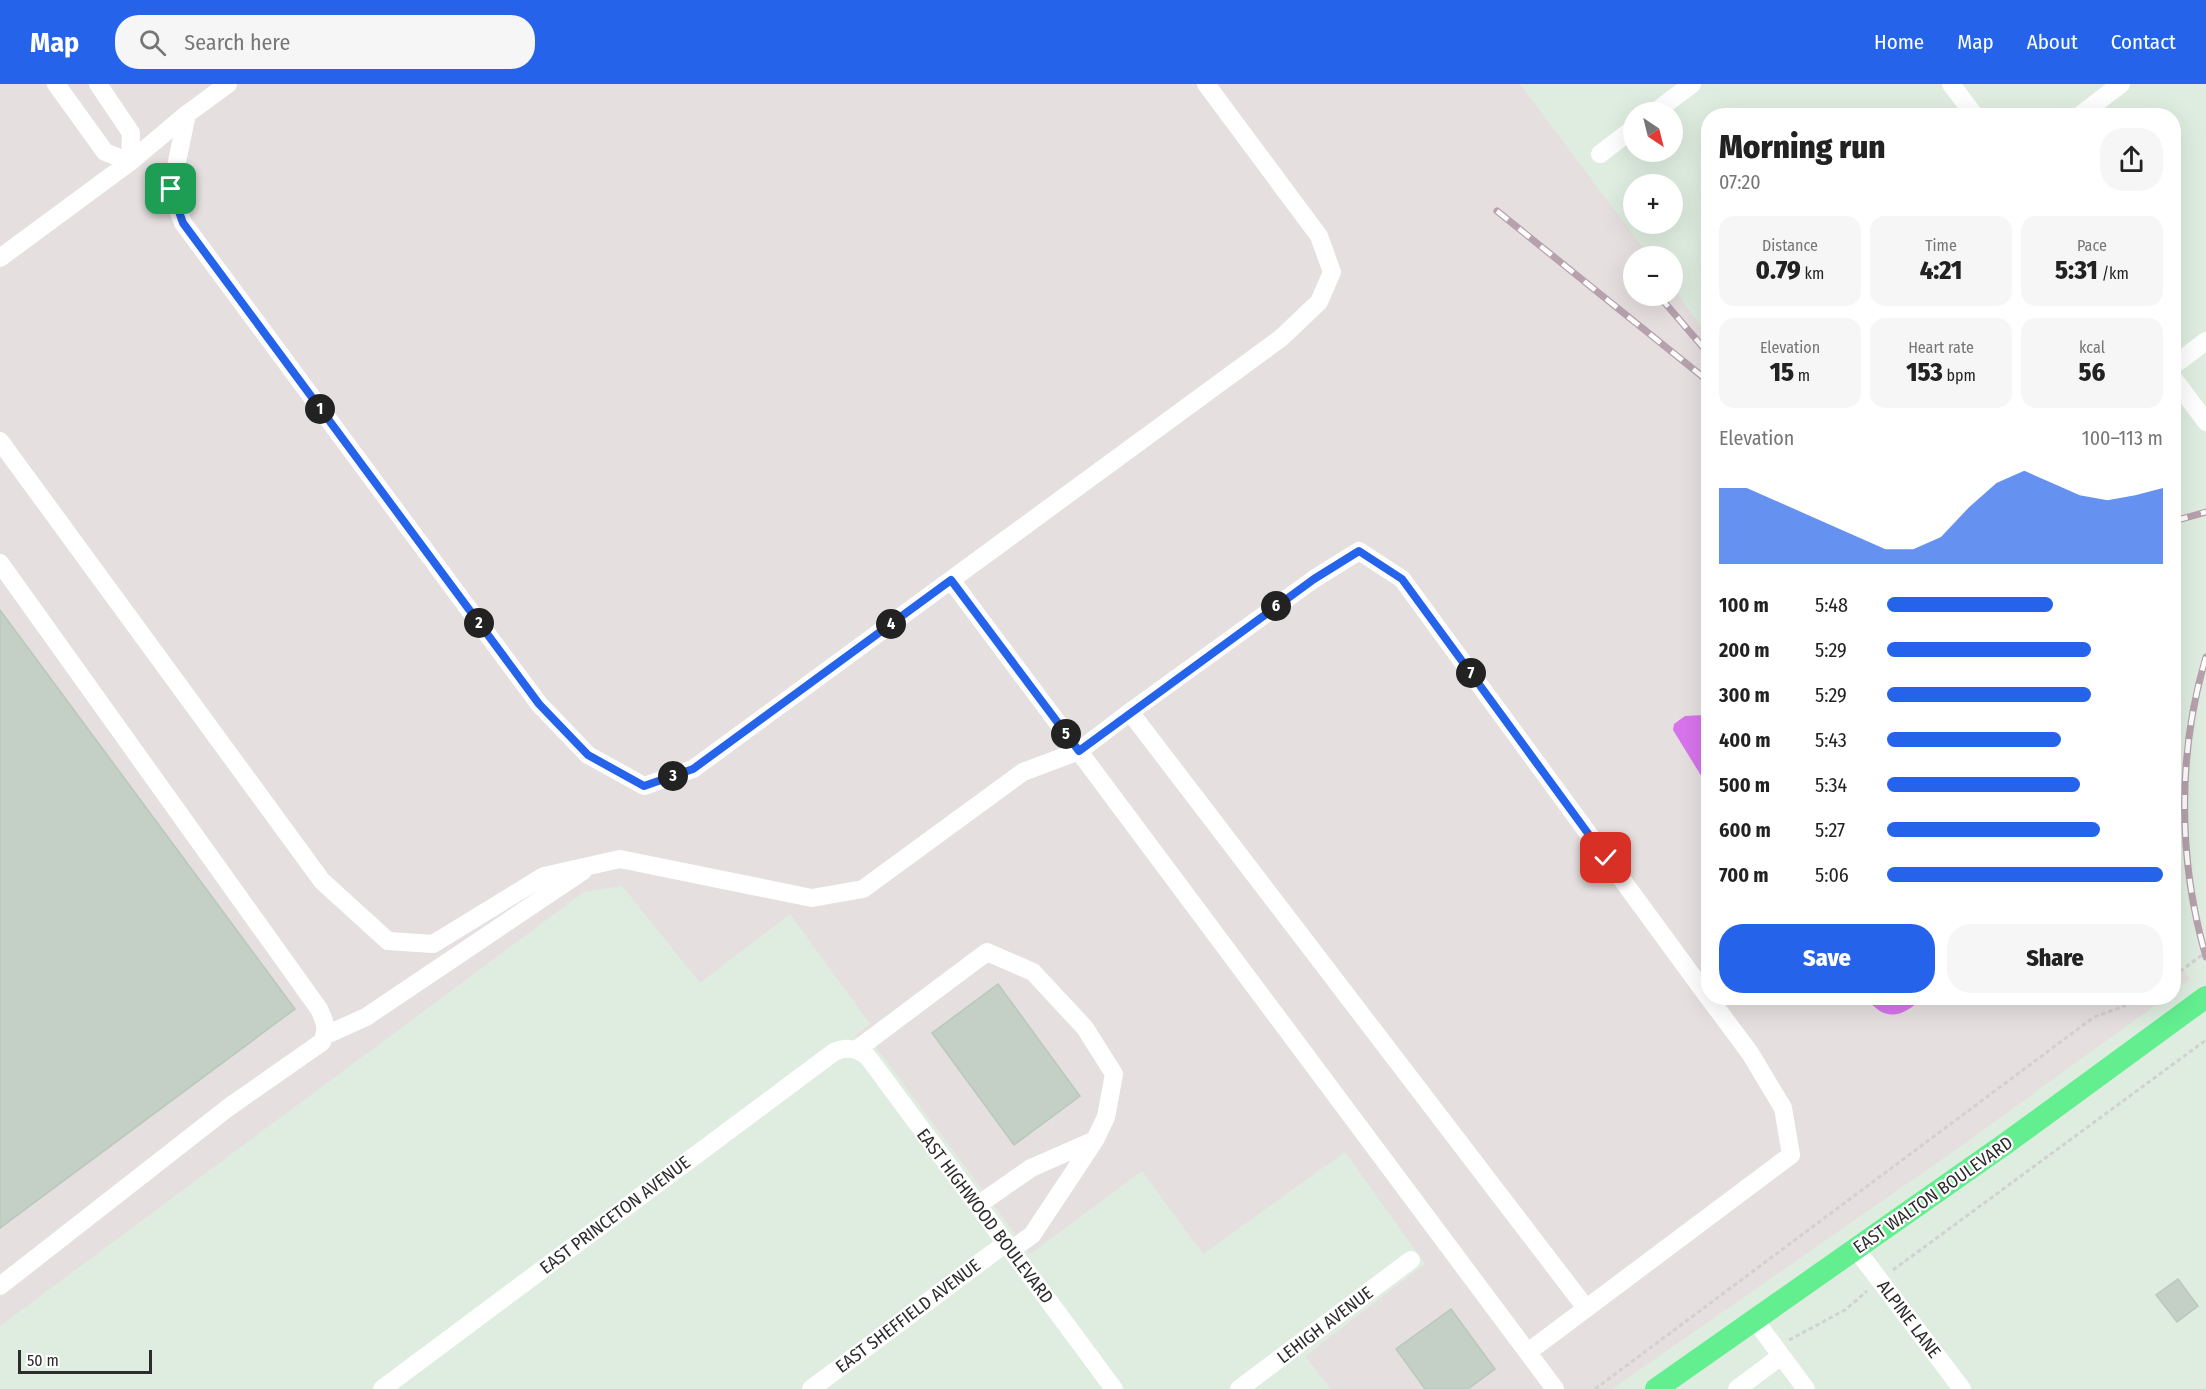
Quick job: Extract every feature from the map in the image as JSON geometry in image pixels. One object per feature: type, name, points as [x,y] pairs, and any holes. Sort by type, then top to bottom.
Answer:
[{"type":"main road","name":"EAST WALTON BOULEVARD","points":[[1656,1389],[2005,1144],[2206,997]]},
{"type":"street","points":[[56,84],[105,152],[130,162]]},
{"type":"street","points":[[98,84],[131,133],[130,162]]},
{"type":"street","points":[[0,258],[130,162],[187,114],[228,84]]},
{"type":"street","points":[[187,114],[171,189],[183,223],[539,704],[588,755],[644,786],[693,769],[1281,338],[1319,302],[1332,272],[1319,236],[1206,84]]},
{"type":"street","points":[[1668,102],[1692,84]]},
{"type":"street","points":[[1951,84],[1969,108]]},
{"type":"street","points":[[2090,108],[2121,84]]},
{"type":"street","points":[[1599,154],[1623,136]]},
{"type":"street","points":[[2181,360],[2206,341]]},
{"type":"street","points":[[2181,388],[2206,422]]},
{"type":"street","points":[[0,441],[322,881],[388,941],[433,944],[544,876],[620,859],[812,898],[863,889],[1023,772],[1079,751],[1314,579],[1359,551],[1402,579],[1701,986]]},
{"type":"street","points":[[0,563],[319,1009],[325,1022],[326,1035],[322,1042],[229,1107],[0,1286]]},
{"type":"street","points":[[951,580],[1555,1389]]},
{"type":"street","points":[[1130,712],[1586,1308]]},
{"type":"street","points":[[326,1035],[366,1017],[592,866]]},
{"type":"street","name":"EAST PRINCETON AVENUE","points":[[382,1389],[834,1052],[854,1049],[987,952],[1033,972],[1084,1028],[1114,1074],[1106,1117],[1095,1140]]},
{"type":"street","points":[[1528,1352],[1791,1155],[1783,1108],[1750,1053],[1715,1005]]},
{"type":"street","name":"EAST HIGHWOOD BOULEVARD","points":[[854,1049],[868,1058],[1114,1389]]},
{"type":"street","points":[[978,1205],[1031,1168],[1095,1140]]},
{"type":"street","name":"EAST SHEFFIELD AVENUE","points":[[811,1389],[1008,1246],[1032,1234],[1095,1140]]},
{"type":"street","name":"ALPINE LANE","points":[[1856,1249],[1962,1389]]},
{"type":"street","name":"LEHIGH AVENUE","points":[[1239,1389],[1411,1260]]},
{"type":"street","points":[[1754,1319],[1806,1389]]},
{"type":"street","points":[[1737,1389],[1778,1351]]},
{"type":"path","points":[[2181,971],[2206,952]]},
{"type":"path","points":[[1595,1389],[2094,1017],[2127,1005]]},
{"type":"path","points":[[1778,1351],[1845,1310],[1880,1280],[2206,1040]]},
{"type":"shaded area","points":[[0,84],[1520,84],[1623,221],[1623,234],[1632,234],[1642,246],[1623,246],[1623,306],[1683,306],[1683,302],[1701,326],[1701,1005],[2155,1005],[1964,1144],[1612,1389],[1331,1389],[1305,1356],[1425,1264],[1345,1152],[1203,1254],[1142,1171],[1030,1254],[872,1042],[855,1036],[870,1024],[790,914],[700,983],[622,886],[584,892],[0,1326]]},
{"type":"shaded area","points":[[1701,715],[1701,776],[1673,730],[1674,724],[1685,716]]},
{"type":"shaded area","points":[[2181,967],[2190,979],[2181,986]]},
{"type":"shaded area","points":[[1914,1005],[1908,1010],[1894,1014],[1887,1014],[1873,1006]]},
{"type":"building","points":[[0,610],[295,1009],[0,1228]]},
{"type":"building","points":[[998,984],[1080,1096],[1014,1145],[932,1033]]},
{"type":"building","points":[[2178,1279],[2198,1306],[2177,1322],[2156,1295]]},
{"type":"building","points":[[1451,1309],[1495,1369],[1468,1389],[1425,1389],[1396,1349]]},
{"type":"railway","points":[[1497,211],[1701,375]]},
{"type":"railway","points":[[1668,306],[1701,345]]},
{"type":"railway","points":[[2181,519],[2206,512]]},
{"type":"railway","points":[[2206,657],[2190,731],[2185,807],[2190,883],[2206,957]]},
{"type":"route","points":[[171,189],[183,223],[539,704],[588,755],[644,786],[693,769],[951,580],[1079,751],[1314,579],[1359,551],[1402,579],[1606,858]]}]
